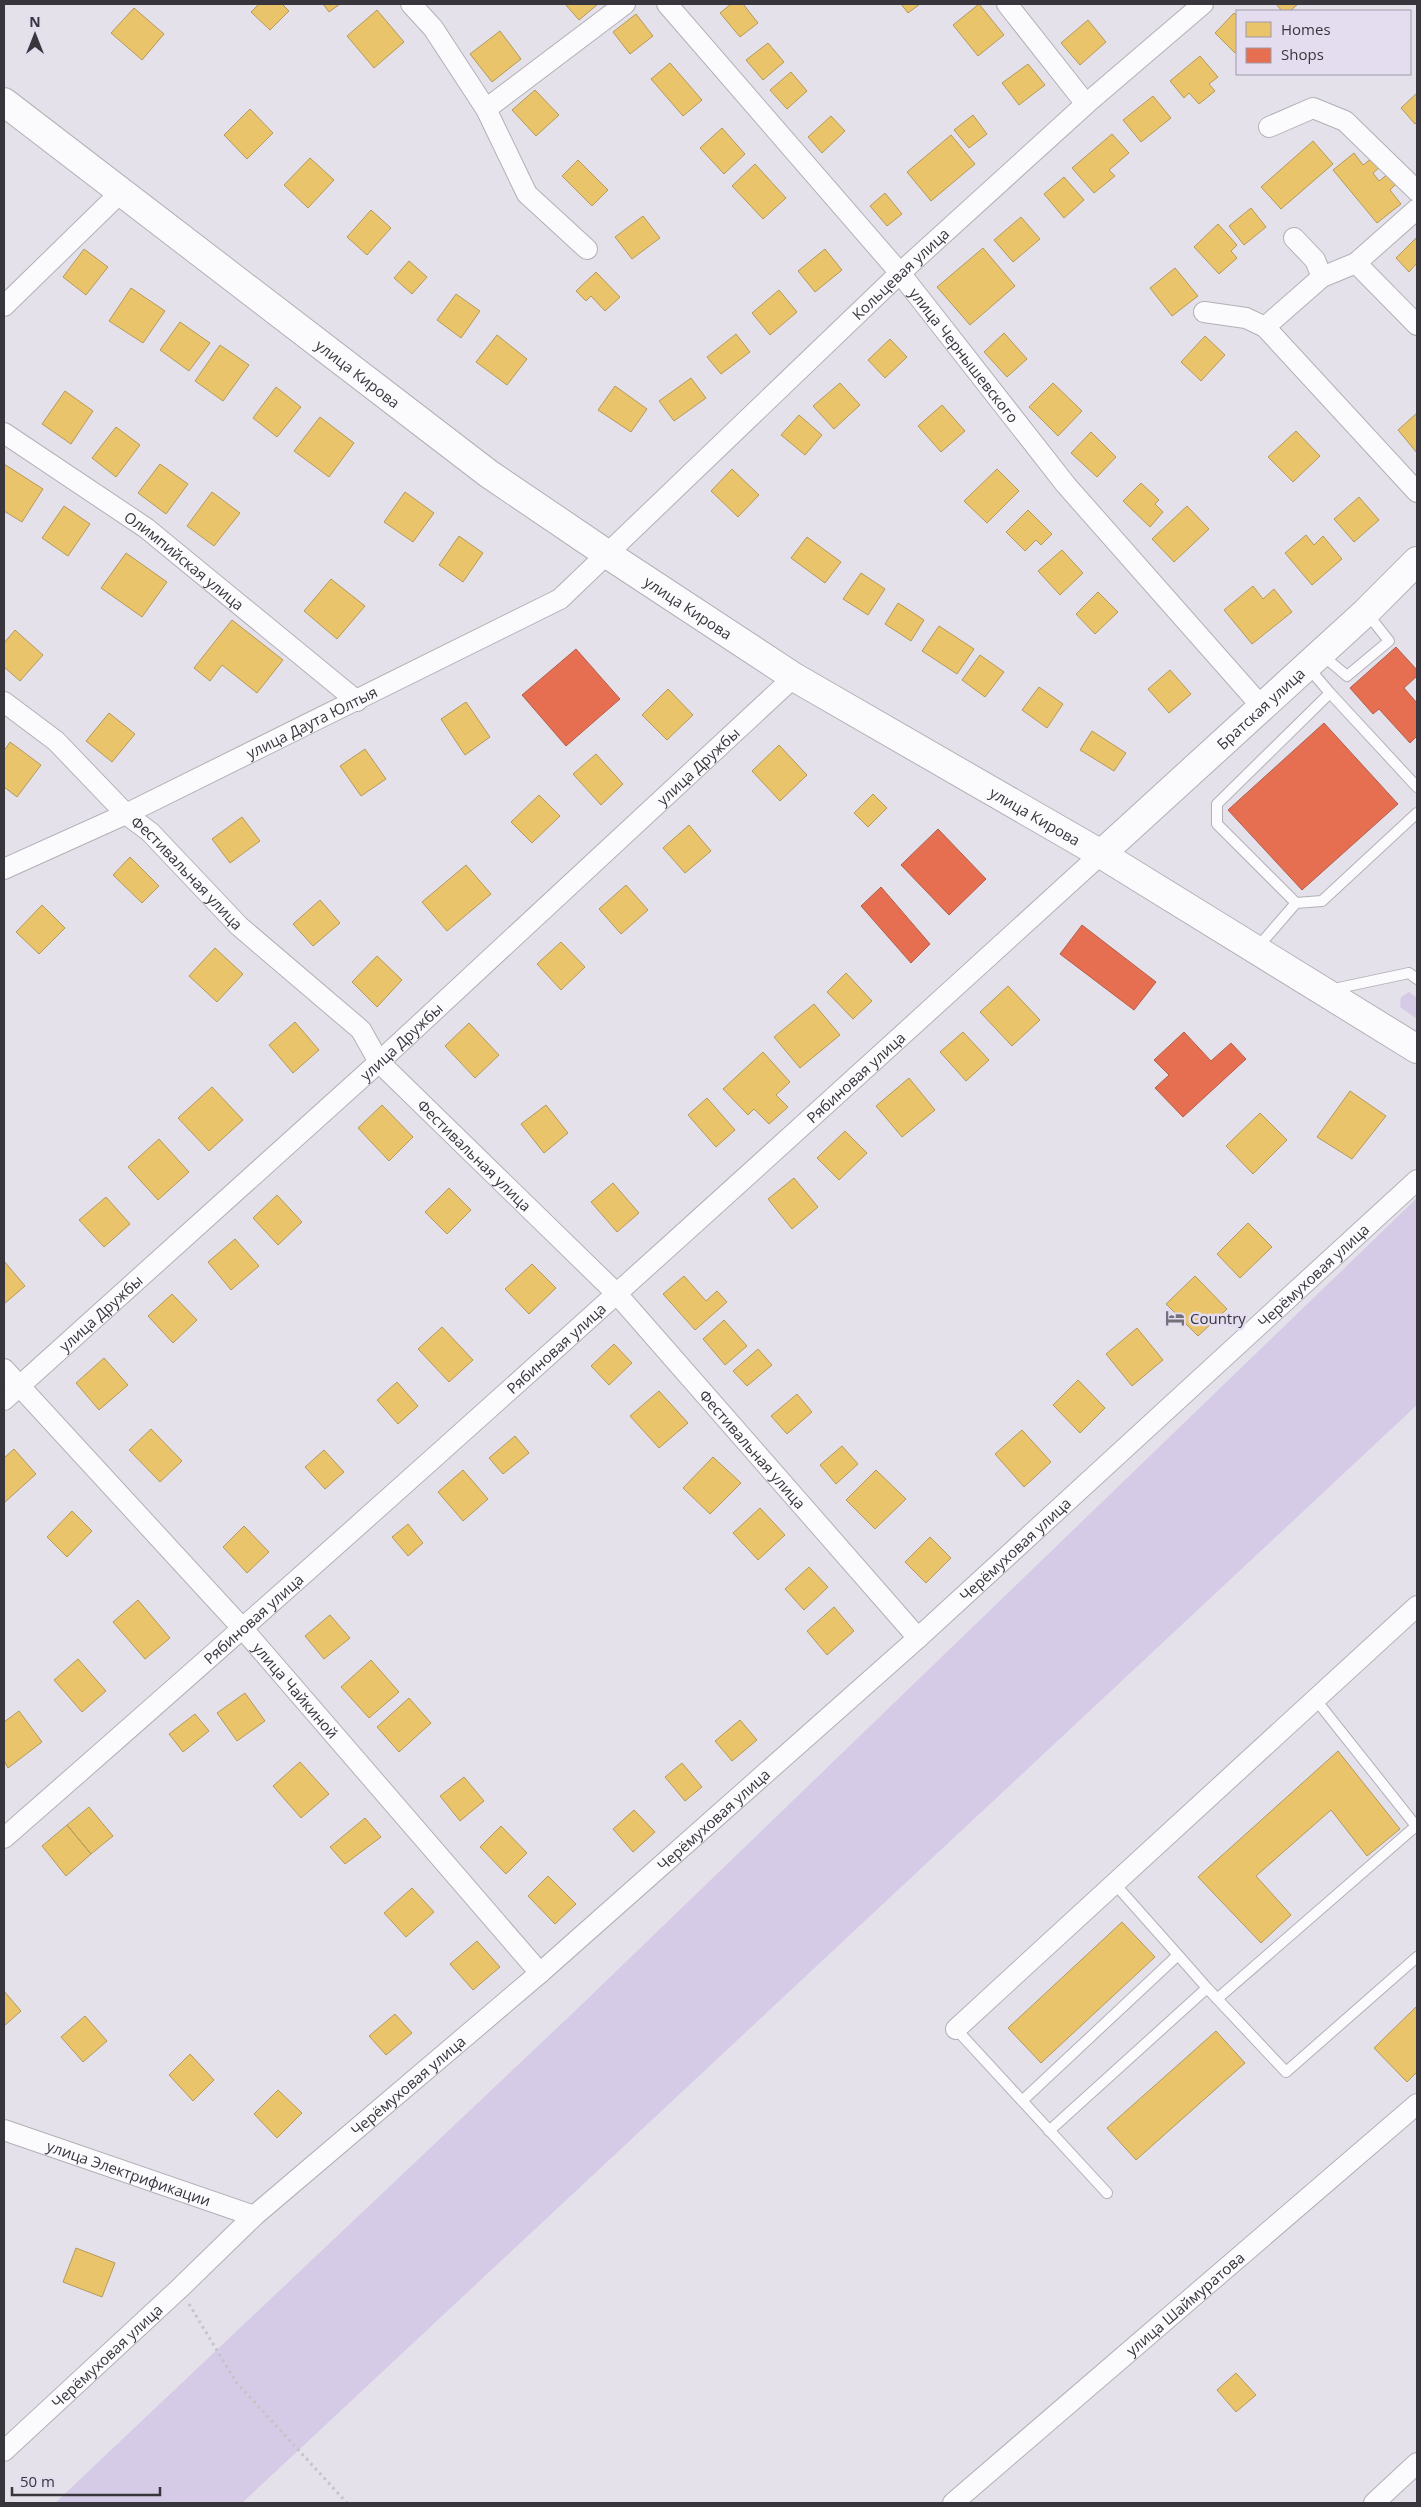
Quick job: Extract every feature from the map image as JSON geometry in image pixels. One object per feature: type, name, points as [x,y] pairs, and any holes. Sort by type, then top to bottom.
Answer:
[{"type":"main road","name":"улица Кирова","points":[[4,102],[120,194],[489,474],[607,554],[794,677],[1101,854],[1417,1049]]},
{"type":"main road","name":"Братская улица","points":[[1101,854],[1366,612],[1417,561]]},
{"type":"street","points":[[411,4],[433,28],[486,109],[527,194],[587,250]]},
{"type":"street","points":[[486,109],[624,4]]},
{"type":"street","name":"улица Чернышевского","points":[[667,4],[900,272],[1066,485],[1262,707]]},
{"type":"street","points":[[1007,4],[1086,104]]},
{"type":"street","name":"Кольцевая улица","points":[[607,554],[900,272],[1086,104],[1203,4]]},
{"type":"street","points":[[1269,127],[1313,108],[1345,121],[1417,191]]},
{"type":"street","points":[[4,306],[120,194]]},
{"type":"street","points":[[1264,327],[1322,278],[1356,263],[1417,209]]},
{"type":"street","points":[[1294,238],[1315,260],[1322,278]]},
{"type":"street","points":[[1356,263],[1417,326]]},
{"type":"street","points":[[1204,312],[1246,318],[1264,327],[1417,492]]},
{"type":"street","name":"Олимпийская улица","points":[[4,433],[146,528],[357,701]]},
{"type":"street","name":"улица Даута Юлтыя","points":[[4,869],[126,814],[560,599],[607,554]]},
{"type":"street","name":"улица Дружбы","points":[[4,1400],[379,1062],[794,677]]},
{"type":"street","name":"Фестивальная улица","points":[[4,702],[56,741],[126,814],[150,832],[239,926],[361,1030],[379,1062],[617,1294],[918,1638]]},
{"type":"street","name":"Рябиновая улица","points":[[4,1838],[243,1629],[617,1294],[1101,854]]},
{"type":"street","name":"Черёмуховая улица","points":[[4,2451],[180,2288],[254,2216],[540,1973],[918,1638],[1417,1180]]},
{"type":"street","name":"улица Чайкиной","points":[[4,1370],[243,1629],[540,1973]]},
{"type":"street","points":[[956,2029],[1417,1606]]},
{"type":"street","name":"улица Шаймуратова","points":[[953,2503],[1417,2104]]},
{"type":"street","name":"улица Электрификации","points":[[4,2130],[254,2216]]},
{"type":"street","points":[[1374,2503],[1417,2463]]},
{"type":"lane","points":[[1314,659],[1347,676],[1389,640],[1366,612]]},
{"type":"lane","points":[[1314,659],[1330,693],[1417,787]]},
{"type":"lane","points":[[1296,903],[1217,824],[1217,804],[1330,693]]},
{"type":"lane","points":[[1256,949],[1296,903],[1322,901],[1417,813]]},
{"type":"lane","points":[[1325,991],[1415,974]]},
{"type":"lane","points":[[1216,1999],[1416,1826],[1316,1700]]},
{"type":"lane","points":[[1114,1882],[1216,1999],[1286,2072],[1417,1957]]},
{"type":"lane","points":[[1022,2101],[1178,1955]]},
{"type":"lane","points":[[1049,2131],[1207,1988]]},
{"type":"lane","points":[[956,2029],[1107,2193]]},
{"type":"path","points":[[180,2288],[236,2382],[347,2503]]},
{"type":"shaded area","points":[[1409,992],[1417,998],[1417,1019],[1400,1007],[1401,997]]},
{"type":"shaded area","points":[[1417,1198],[1417,1405],[242,2503],[55,2503],[576,2010]]},
{"type":"building: Homes","points":[[259,4],[282,4],[289,11],[270,30],[251,12]]},
{"type":"building: Homes","points":[[323,4],[340,4],[329,12]]},
{"type":"building: Homes","points":[[565,4],[598,4],[579,20]]},
{"type":"building: Homes","points":[[731,4],[743,4],[758,23],[740,37],[720,13]]},
{"type":"building: Homes","points":[[901,4],[920,4],[908,13]]},
{"type":"building: Homes","points":[[979,4],[1004,35],[978,56],[953,25]]},
{"type":"building: Homes","points":[[1276,4],[1298,4],[1291,10],[1281,10]]},
{"type":"building: Homes","points":[[134,8],[164,34],[142,60],[111,33]]},
{"type":"building: Homes","points":[[377,10],[404,42],[374,68],[347,36]]},
{"type":"building: Homes","points":[[1234,13],[1236,15],[1235,53],[1215,33]]},
{"type":"building: Homes","points":[[636,14],[653,36],[630,54],[613,32]]},
{"type":"building: Homes","points":[[1088,20],[1106,42],[1080,65],[1061,43]]},
{"type":"building: Homes","points":[[500,31],[521,59],[492,82],[470,54]]},
{"type":"building: Homes","points":[[768,43],[784,62],[763,80],[746,60]]},
{"type":"building: Homes","points":[[1200,56],[1218,77],[1209,84],[1215,91],[1199,104],[1189,93],[1184,98],[1170,81]]},
{"type":"building: Homes","points":[[670,63],[702,100],[683,116],[651,79]]},
{"type":"building: Homes","points":[[1028,64],[1045,85],[1019,105],[1002,83]]},
{"type":"building: Homes","points":[[791,72],[807,91],[787,109],[770,90]]},
{"type":"building: Homes","points":[[535,90],[559,115],[536,136],[512,110]]},
{"type":"building: Homes","points":[[1417,93],[1417,122],[1415,124],[1401,108]]},
{"type":"building: Homes","points":[[1153,96],[1171,118],[1141,142],[1123,120]]},
{"type":"building: Homes","points":[[250,109],[273,133],[247,159],[224,135]]},
{"type":"building: Homes","points":[[973,115],[987,134],[969,148],[954,130]]},
{"type":"building: Homes","points":[[831,116],[845,131],[822,153],[808,137]]},
{"type":"building: Homes","points":[[722,128],[745,154],[724,174],[700,148]]},
{"type":"building: Homes","points":[[1112,134],[1129,153],[1109,170],[1115,176],[1094,193],[1072,168]]},
{"type":"building: Homes","points":[[951,135],[975,164],[931,201],[907,172]]},
{"type":"building: Homes","points":[[1313,141],[1333,164],[1281,209],[1261,187]]},
{"type":"building: Homes","points":[[1354,153],[1363,165],[1372,158],[1380,167],[1373,173],[1379,181],[1388,174],[1396,184],[1390,190],[1401,204],[1377,223],[1333,170]]},
{"type":"building: Homes","points":[[310,158],[334,180],[308,208],[284,185]]},
{"type":"building: Homes","points":[[578,160],[608,190],[592,206],[562,176]]},
{"type":"building: Homes","points":[[755,164],[786,198],[763,219],[732,186]]},
{"type":"building: Homes","points":[[1064,177],[1084,200],[1064,218],[1044,194]]},
{"type":"building: Homes","points":[[885,193],[902,214],[887,226],[870,206]]},
{"type":"building: Homes","points":[[1251,208],[1266,227],[1244,245],[1229,226]]},
{"type":"building: Homes","points":[[371,210],[391,228],[367,255],[347,237]]},
{"type":"building: Homes","points":[[643,216],[660,238],[632,259],[615,237]]},
{"type":"building: Homes","points":[[1021,217],[1040,239],[1013,262],[994,240]]},
{"type":"building: Homes","points":[[1218,224],[1237,245],[1231,251],[1237,258],[1219,274],[1194,247]]},
{"type":"building: Homes","points":[[1417,237],[1417,263],[1409,272],[1396,258]]},
{"type":"building: Homes","points":[[983,248],[1015,286],[970,325],[937,287]]},
{"type":"building: Homes","points":[[84,249],[108,267],[86,295],[63,277]]},
{"type":"building: Homes","points":[[825,249],[842,270],[815,292],[798,271]]},
{"type":"building: Homes","points":[[409,261],[427,277],[412,294],[394,278]]},
{"type":"building: Homes","points":[[1175,268],[1198,296],[1172,316],[1150,288]]},
{"type":"building: Homes","points":[[596,272],[620,297],[605,311],[591,296],[586,301],[576,291]]},
{"type":"building: Homes","points":[[131,288],[165,311],[143,343],[109,321]]},
{"type":"building: Homes","points":[[779,290],[797,312],[770,335],[752,313]]},
{"type":"building: Homes","points":[[456,294],[480,311],[461,338],[437,320]]},
{"type":"building: Homes","points":[[180,322],[210,343],[189,371],[160,350]]},
{"type":"building: Homes","points":[[1004,333],[1027,359],[1007,377],[984,352]]},
{"type":"building: Homes","points":[[736,334],[750,352],[721,374],[707,357]]},
{"type":"building: Homes","points":[[497,335],[527,359],[507,385],[476,362]]},
{"type":"building: Homes","points":[[1205,336],[1225,355],[1201,381],[1181,362]]},
{"type":"building: Homes","points":[[890,339],[907,357],[885,378],[868,360]]},
{"type":"building: Homes","points":[[220,345],[249,365],[223,401],[195,381]]},
{"type":"building: Homes","points":[[691,378],[706,398],[674,421],[659,401]]},
{"type":"building: Homes","points":[[840,383],[860,405],[834,429],[813,406]]},
{"type":"building: Homes","points":[[1053,383],[1082,411],[1058,436],[1029,407]]},
{"type":"building: Homes","points":[[615,386],[647,409],[631,432],[598,410]]},
{"type":"building: Homes","points":[[276,387],[301,407],[277,437],[253,418]]},
{"type":"building: Homes","points":[[65,391],[93,411],[71,444],[42,424]]},
{"type":"building: Homes","points":[[942,405],[965,431],[941,452],[918,426]]},
{"type":"building: Homes","points":[[1417,413],[1417,453],[1398,430]]},
{"type":"building: Homes","points":[[799,415],[822,435],[805,455],[781,435]]},
{"type":"building: Homes","points":[[320,417],[354,443],[329,477],[294,451]]},
{"type":"building: Homes","points":[[116,427],[140,445],[116,477],[92,458]]},
{"type":"building: Homes","points":[[1296,431],[1320,456],[1293,482],[1268,457]]},
{"type":"building: Homes","points":[[1091,432],[1116,457],[1097,477],[1071,453]]},
{"type":"building: Homes","points":[[4,464],[43,489],[22,522],[4,511]]},
{"type":"building: Homes","points":[[160,464],[188,484],[166,514],[138,493]]},
{"type":"building: Homes","points":[[732,469],[759,495],[738,517],[711,491]]},
{"type":"building: Homes","points":[[997,469],[1019,491],[987,523],[964,501]]},
{"type":"building: Homes","points":[[1141,483],[1159,500],[1155,504],[1163,512],[1150,527],[1123,501]]},
{"type":"building: Homes","points":[[212,492],[240,513],[214,546],[187,526]]},
{"type":"building: Homes","points":[[405,492],[434,513],[413,542],[384,522]]},
{"type":"building: Homes","points":[[1359,497],[1379,520],[1354,542],[1334,519]]},
{"type":"building: Homes","points":[[64,506],[90,524],[68,556],[42,538]]},
{"type":"building: Homes","points":[[1187,506],[1209,529],[1174,562],[1152,539]]},
{"type":"building: Homes","points":[[1028,510],[1052,534],[1041,545],[1036,540],[1025,551],[1006,532]]},
{"type":"building: Homes","points":[[1306,535],[1314,545],[1323,536],[1342,559],[1312,585],[1285,553]]},
{"type":"building: Homes","points":[[459,536],[483,553],[463,582],[439,565]]},
{"type":"building: Homes","points":[[807,537],[841,562],[825,583],[791,558]]},
{"type":"building: Homes","points":[[1062,550],[1083,573],[1060,595],[1038,571]]},
{"type":"building: Homes","points":[[126,553],[167,582],[142,617],[101,588]]},
{"type":"building: Homes","points":[[861,573],[885,589],[868,615],[843,599]]},
{"type":"building: Homes","points":[[331,579],[365,606],[337,639],[304,611]]},
{"type":"building: Homes","points":[[1253,586],[1263,599],[1274,589],[1292,612],[1252,644],[1224,610]]},
{"type":"building: Homes","points":[[1098,592],[1118,612],[1095,634],[1076,614]]},
{"type":"building: Homes","points":[[898,603],[924,620],[911,641],[885,624]]},
{"type":"building: Homes","points":[[232,620],[283,660],[257,693],[222,665],[210,681],[194,668]]},
{"type":"building: Homes","points":[[939,626],[974,649],[957,674],[922,651]]},
{"type":"building: Homes","points":[[15,630],[43,655],[20,681],[4,667],[4,643]]},
{"type":"building: Homes","points":[[980,655],[1004,672],[985,697],[962,680]]},
{"type":"building: Homes","points":[[1170,670],[1191,694],[1169,713],[1148,689]]},
{"type":"building: Homes","points":[[1039,687],[1063,704],[1047,728],[1022,710]]},
{"type":"building: Homes","points":[[668,689],[693,715],[667,740],[642,715]]},
{"type":"building: Homes","points":[[466,702],[490,737],[465,755],[441,719]]},
{"type":"building: Homes","points":[[109,713],[135,734],[112,762],[86,741]]},
{"type":"building: Homes","points":[[1092,731],[1126,753],[1114,771],[1080,750]]},
{"type":"building: Homes","points":[[10,742],[41,765],[17,797],[4,787],[4,751]]},
{"type":"building: Homes","points":[[779,745],[807,775],[780,801],[752,771]]},
{"type":"building: Homes","points":[[365,749],[386,779],[361,796],[340,766]]},
{"type":"building: Homes","points":[[596,754],[623,784],[601,805],[573,774]]},
{"type":"building: Homes","points":[[873,794],[887,808],[868,827],[854,813]]},
{"type":"building: Homes","points":[[539,795],[560,816],[532,843],[511,822]]},
{"type":"building: Homes","points":[[242,817],[260,841],[230,863],[212,839]]},
{"type":"building: Homes","points":[[689,825],[711,851],[685,873],[663,848]]},
{"type":"building: Homes","points":[[130,857],[159,886],[142,903],[113,875]]},
{"type":"building: Homes","points":[[466,865],[491,894],[447,931],[422,902]]},
{"type":"building: Homes","points":[[626,885],[648,910],[621,934],[599,909]]},
{"type":"building: Homes","points":[[320,900],[340,923],[313,946],[293,924]]},
{"type":"building: Homes","points":[[42,905],[65,928],[39,954],[16,932]]},
{"type":"building: Homes","points":[[561,942],[585,967],[561,990],[537,964]]},
{"type":"building: Homes","points":[[215,948],[243,974],[217,1002],[189,976]]},
{"type":"building: Homes","points":[[377,956],[402,980],[377,1007],[352,982]]},
{"type":"building: Homes","points":[[846,973],[872,1001],[853,1019],[827,992]]},
{"type":"building: Homes","points":[[1008,986],[1040,1020],[1012,1046],[980,1012]]},
{"type":"building: Homes","points":[[814,1004],[840,1035],[800,1068],[774,1037]]},
{"type":"building: Homes","points":[[295,1022],[319,1050],[293,1073],[269,1045]]},
{"type":"building: Homes","points":[[469,1023],[499,1055],[475,1078],[445,1046]]},
{"type":"building: Homes","points":[[963,1032],[989,1060],[966,1081],[940,1052]]},
{"type":"building: Homes","points":[[763,1052],[790,1082],[776,1095],[788,1107],[769,1124],[754,1109],[748,1115],[723,1089]]},
{"type":"building: Homes","points":[[909,1078],[935,1110],[902,1137],[876,1106]]},
{"type":"building: Homes","points":[[212,1087],[243,1120],[209,1151],[178,1118]]},
{"type":"building: Homes","points":[[1350,1091],[1386,1116],[1352,1159],[1317,1137]]},
{"type":"building: Homes","points":[[707,1098],[735,1130],[716,1147],[688,1115]]},
{"type":"building: Homes","points":[[382,1105],[413,1137],[389,1161],[358,1128]]},
{"type":"building: Homes","points":[[546,1105],[568,1133],[544,1153],[521,1124]]},
{"type":"building: Homes","points":[[1260,1113],[1287,1140],[1253,1174],[1226,1146]]},
{"type":"building: Homes","points":[[845,1131],[867,1153],[839,1180],[817,1158]]},
{"type":"building: Homes","points":[[159,1139],[189,1172],[158,1200],[128,1167]]},
{"type":"building: Homes","points":[[794,1178],[818,1207],[792,1229],[768,1199]]},
{"type":"building: Homes","points":[[613,1183],[639,1213],[617,1232],[591,1202]]},
{"type":"building: Homes","points":[[449,1188],[471,1210],[447,1234],[425,1212]]},
{"type":"building: Homes","points":[[277,1195],[302,1222],[278,1245],[253,1218]]},
{"type":"building: Homes","points":[[106,1197],[130,1224],[104,1247],[79,1220]]},
{"type":"building: Homes","points":[[1248,1223],[1272,1247],[1240,1278],[1217,1254]]},
{"type":"building: Homes","points":[[235,1239],[259,1266],[231,1290],[208,1262]]},
{"type":"building: Homes","points":[[4,1261],[25,1286],[4,1304]]},
{"type":"building: Homes","points":[[532,1264],[556,1288],[529,1314],[505,1289]]},
{"type":"building: Homes","points":[[684,1276],[706,1301],[717,1291],[727,1302],[695,1330],[663,1294]]},
{"type":"building: Homes","points":[[1195,1276],[1227,1309],[1198,1336],[1166,1304]]},
{"type":"building: Homes","points":[[172,1294],[197,1320],[173,1343],[148,1316]]},
{"type":"building: Homes","points":[[724,1320],[747,1346],[725,1365],[703,1339]]},
{"type":"building: Homes","points":[[442,1327],[473,1360],[449,1382],[418,1349]]},
{"type":"building: Homes","points":[[1137,1328],[1163,1360],[1132,1386],[1106,1354]]},
{"type":"building: Homes","points":[[614,1344],[632,1363],[609,1385],[591,1366]]},
{"type":"building: Homes","points":[[758,1349],[772,1365],[747,1386],[733,1371]]},
{"type":"building: Homes","points":[[104,1358],[128,1385],[99,1410],[76,1383]]},
{"type":"building: Homes","points":[[1078,1380],[1105,1408],[1080,1433],[1053,1405]]},
{"type":"building: Homes","points":[[397,1382],[418,1406],[398,1424],[377,1400]]},
{"type":"building: Homes","points":[[659,1391],[688,1423],[659,1448],[630,1416]]},
{"type":"building: Homes","points":[[797,1394],[812,1412],[787,1434],[771,1416]]},
{"type":"building: Homes","points":[[151,1429],[182,1461],[160,1482],[129,1450]]},
{"type":"building: Homes","points":[[1022,1430],[1051,1462],[1024,1487],[995,1454]]},
{"type":"building: Homes","points":[[515,1436],[529,1453],[503,1474],[489,1458]]},
{"type":"building: Homes","points":[[842,1446],[858,1464],[836,1484],[820,1465]]},
{"type":"building: Homes","points":[[14,1449],[36,1474],[4,1503],[4,1458]]},
{"type":"building: Homes","points":[[324,1450],[344,1472],[325,1489],[305,1467]]},
{"type":"building: Homes","points":[[713,1457],[741,1483],[710,1514],[683,1488]]},
{"type":"building: Homes","points":[[463,1470],[488,1499],[463,1521],[438,1492]]},
{"type":"building: Homes","points":[[876,1470],[906,1499],[875,1529],[846,1500]]},
{"type":"building: Homes","points":[[760,1508],[785,1535],[758,1560],[733,1533]]},
{"type":"building: Homes","points":[[72,1511],[92,1531],[67,1557],[47,1537]]},
{"type":"building: Homes","points":[[408,1524],[423,1543],[408,1556],[392,1537]]},
{"type":"building: Homes","points":[[244,1526],[269,1552],[247,1573],[223,1547]]},
{"type":"building: Homes","points":[[930,1537],[951,1558],[926,1583],[905,1562]]},
{"type":"building: Homes","points":[[809,1567],[828,1587],[804,1610],[785,1589]]},
{"type":"building: Homes","points":[[138,1600],[170,1638],[145,1659],[113,1622]]},
{"type":"building: Homes","points":[[834,1607],[854,1631],[827,1655],[807,1631]]},
{"type":"building: Homes","points":[[330,1615],[350,1638],[324,1659],[305,1636]]},
{"type":"building: Homes","points":[[78,1659],[106,1691],[82,1712],[54,1680]]},
{"type":"building: Homes","points":[[371,1660],[399,1692],[369,1718],[341,1687]]},
{"type":"building: Homes","points":[[245,1693],[265,1721],[237,1741],[217,1713]]},
{"type":"building: Homes","points":[[409,1698],[431,1723],[399,1752],[377,1727]]},
{"type":"building: Homes","points":[[19,1711],[42,1742],[8,1768],[4,1761],[4,1722]]},
{"type":"building: Homes","points":[[195,1714],[209,1731],[183,1752],[169,1734]]},
{"type":"building: Homes","points":[[740,1720],[757,1740],[732,1761],[715,1741]]},
{"type":"building: Homes","points":[[1338,1751],[1400,1829],[1367,1856],[1331,1810],[1256,1876],[1291,1915],[1261,1943],[1198,1877]]},
{"type":"building: Homes","points":[[300,1762],[329,1794],[301,1818],[273,1786]]},
{"type":"building: Homes","points":[[682,1763],[702,1787],[685,1801],[665,1777]]},
{"type":"building: Homes","points":[[464,1777],[484,1801],[460,1821],[440,1796]]},
{"type":"building: Homes","points":[[89,1807],[113,1836],[91,1854],[67,1825]]},
{"type":"building: Homes","points":[[634,1810],[655,1832],[633,1852],[613,1829]]},
{"type":"building: Homes","points":[[365,1818],[381,1837],[345,1864],[330,1847]]},
{"type":"building: Homes","points":[[67,1825],[91,1854],[66,1876],[42,1846]]},
{"type":"building: Homes","points":[[501,1826],[527,1853],[506,1874],[480,1847]]},
{"type":"building: Homes","points":[[548,1876],[576,1904],[555,1924],[528,1896]]},
{"type":"building: Homes","points":[[412,1888],[434,1912],[406,1937],[384,1913]]},
{"type":"building: Homes","points":[[1122,1922],[1155,1957],[1041,2063],[1008,2028]]},
{"type":"building: Homes","points":[[477,1941],[500,1967],[473,1990],[450,1964]]},
{"type":"building: Homes","points":[[4,1991],[21,2011],[4,2026]]},
{"type":"building: Homes","points":[[1417,2006],[1417,2072],[1407,2082],[1374,2048]]},
{"type":"building: Homes","points":[[395,2014],[412,2033],[386,2055],[369,2036]]},
{"type":"building: Homes","points":[[85,2016],[107,2041],[83,2062],[61,2037]]},
{"type":"building: Homes","points":[[1216,2031],[1245,2063],[1136,2160],[1107,2128]]},
{"type":"building: Homes","points":[[190,2054],[214,2080],[193,2101],[169,2075]]},
{"type":"building: Homes","points":[[278,2090],[302,2113],[277,2138],[254,2114]]},
{"type":"building: Homes","points":[[76,2248],[115,2263],[102,2297],[63,2282]]},
{"type":"building: Homes","points":[[1236,2373],[1256,2395],[1236,2412],[1217,2390]]},
{"type":"building: Shops","points":[[1396,647],[1417,670],[1417,676],[1404,688],[1417,703],[1417,736],[1410,743],[1379,709],[1373,714],[1350,688]]},
{"type":"building: Shops","points":[[576,649],[620,699],[566,746],[522,695]]},
{"type":"building: Shops","points":[[1324,723],[1398,804],[1302,890],[1228,810]]},
{"type":"building: Shops","points":[[938,829],[986,879],[949,915],[901,865]]},
{"type":"building: Shops","points":[[881,887],[930,944],[911,963],[861,906]]},
{"type":"building: Shops","points":[[1082,925],[1156,982],[1134,1010],[1060,954]]},
{"type":"building: Shops","points":[[1184,1032],[1211,1061],[1231,1043],[1246,1059],[1183,1117],[1155,1088],[1169,1075],[1154,1060]]},
{"type":"place","name":"Country","points":[[1175,1318]]}]
